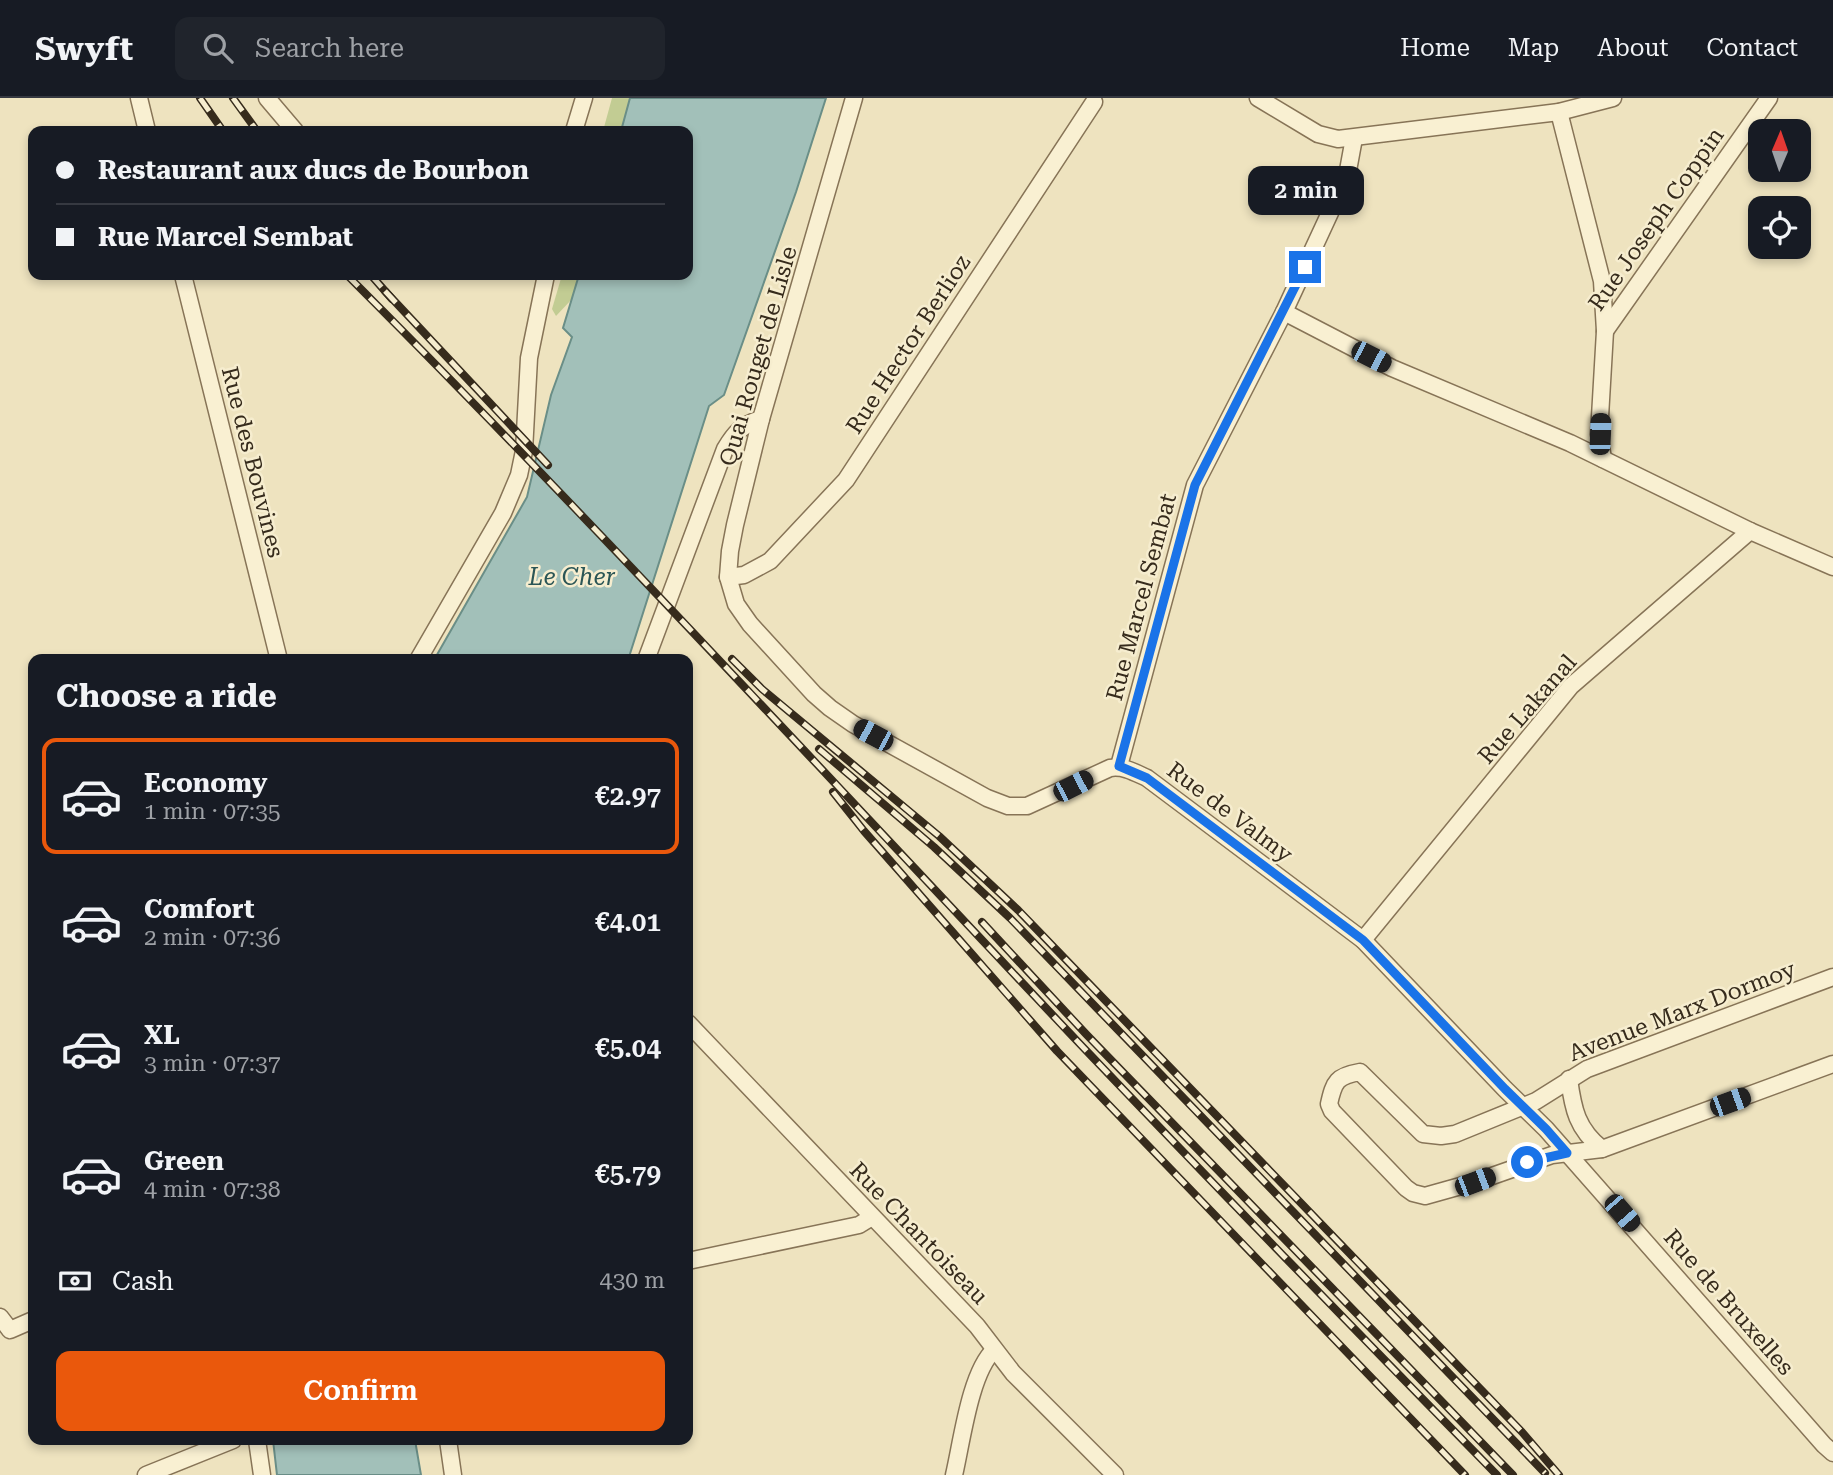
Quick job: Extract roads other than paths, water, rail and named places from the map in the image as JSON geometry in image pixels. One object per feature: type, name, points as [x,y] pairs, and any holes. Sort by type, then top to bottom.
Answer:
[{"type":"street","points":[[139,98],[146,126]]},
{"type":"street","points":[[267,98],[291,126]]},
{"type":"street","points":[[576,126],[584,98]]},
{"type":"street","name":"Quai Rouget de Lisle","points":[[854,98],[761,419],[735,524],[728,577],[736,604],[750,624],[814,694],[841,717],[998,802],[1018,807],[1035,804],[1119,766]]},
{"type":"street","points":[[1258,98],[1329,138],[1354,138],[1559,113],[1613,98]]},
{"type":"street","name":"Rue Joseph Coppin","points":[[1605,331],[1769,98]]},
{"type":"street","name":"Rue Hector Berlioz","points":[[728,577],[744,575],[770,561],[846,480],[1096,99]]},
{"type":"street","points":[[1559,113],[1602,281],[1605,331],[1600,434],[1603,459]]},
{"type":"street","name":"Rue Marcel Sembat","points":[[1119,766],[1195,485],[1284,312],[1346,176],[1354,138]]},
{"type":"street","name":"Rue des Bouvines","points":[[184,280],[278,654]]},
{"type":"street","points":[[421,654],[503,513],[519,475],[524,451],[529,358],[545,280]]},
{"type":"street","points":[[1284,312],[1392,368],[1570,443],[1750,531],[1833,567]]},
{"type":"street","points":[[648,654],[725,449],[736,431],[747,423],[761,419]]},
{"type":"street","name":"Rue Lakanal","points":[[1363,940],[1572,686],[1750,531]]},
{"type":"street","name":"Rue de Valmy","points":[[1119,766],[1147,778],[1363,940],[1505,1089]]},
{"type":"street","name":"Avenue Marx Dormoy","points":[[1833,976],[1587,1069],[1524,1106],[1455,1134],[1423,1134],[1360,1072],[1337,1080],[1329,1104],[1332,1111],[1406,1188],[1425,1196],[1475,1182],[1527,1162],[1602,1149],[1833,1064]]},
{"type":"street","name":"Rue Chantoiseau","points":[[693,1028],[977,1326],[1013,1373],[1115,1475]]},
{"type":"street","points":[[1569,1080],[1572,1107],[1579,1126],[1590,1140],[1602,1149]]},
{"type":"street","name":"Rue de Bruxelles","points":[[1505,1089],[1567,1153],[1833,1453]]},
{"type":"street","points":[[693,1260],[859,1225],[872,1217]]},
{"type":"street","points":[[0,1317],[10,1330],[28,1322]]},
{"type":"street","points":[[954,1475],[978,1374],[986,1358],[994,1350]]},
{"type":"street","points":[[146,1475],[221,1445]]},
{"type":"street","points":[[258,1445],[262,1475]]},
{"type":"street","points":[[449,1445],[453,1475]]},
{"type":"water","name":"Le Cher","points":[[630,98],[826,98],[796,192],[724,395],[709,406],[630,654],[437,654],[527,497],[551,395],[572,337],[563,328],[577,280],[693,280],[693,126],[622,126]]},
{"type":"water","points":[[274,1445],[416,1445],[421,1475],[277,1475]]},
{"type":"railway","points":[[200,98],[220,126]]},
{"type":"railway","points":[[233,98],[253,126]]},
{"type":"railway","points":[[352,280],[533,464],[1079,1043],[1497,1475]]},
{"type":"railway","points":[[375,280],[392,299]]},
{"type":"railway","points":[[385,291],[548,465]]},
{"type":"railway","points":[[732,659],[762,689],[939,836],[1018,910],[1522,1432],[1559,1475]]},
{"type":"railway","points":[[819,749],[934,847],[1010,918],[1545,1473]]},
{"type":"railway","points":[[833,792],[1057,1051],[1465,1475]]},
{"type":"railway","points":[[982,922],[1086,1034],[1513,1475]]}]
